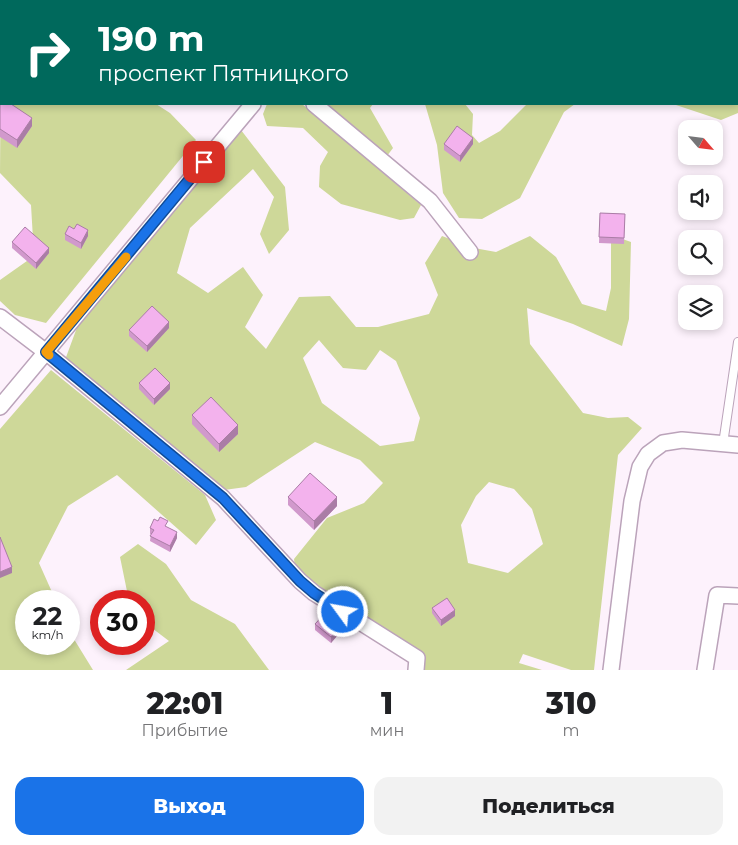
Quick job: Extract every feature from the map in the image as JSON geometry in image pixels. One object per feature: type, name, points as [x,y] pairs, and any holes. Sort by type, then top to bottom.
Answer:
[{"type":"street","points":[[0,407],[252,105]]},
{"type":"street","points":[[315,105],[430,201],[470,252]]},
{"type":"street","points":[[0,316],[223,498],[300,581],[314,593],[418,658],[416,670]]},
{"type":"street","points":[[611,670],[632,501],[640,467],[648,454],[663,443],[682,440],[731,444]]},
{"type":"street","points":[[705,670],[717,594],[738,596]]},
{"type":"lane","points":[[731,444],[738,342]]},
{"type":"green space","points":[[1,105],[158,105],[170,113],[196,140],[46,323],[15,315],[0,301],[0,280],[34,256],[31,205],[0,173]]},
{"type":"green space","points":[[267,105],[303,105],[421,205],[414,218],[400,220],[341,204],[319,187],[320,166],[328,152],[303,128],[267,126],[263,114]]},
{"type":"green space","points":[[328,105],[372,105],[370,108],[393,148],[387,156],[371,148]]},
{"type":"green space","points":[[425,105],[466,105],[473,114],[472,135],[479,143],[500,131],[526,105],[574,105],[564,112],[520,198],[482,219],[459,218],[443,193],[437,145]]},
{"type":"green space","points":[[676,105],[738,105],[738,113],[721,120]]},
{"type":"green space","points":[[241,130],[285,187],[289,230],[269,254],[260,234],[274,197],[253,169],[190,228],[177,273],[208,293],[243,267],[263,295],[245,327],[266,349],[299,297],[330,296],[356,327],[378,327],[429,314],[438,295],[425,263],[442,236],[474,248],[496,252],[530,236],[556,257],[582,304],[606,311],[611,288],[611,235],[631,242],[629,319],[622,346],[573,324],[527,308],[530,344],[583,413],[608,418],[628,417],[642,428],[618,455],[594,670],[571,670],[523,654],[519,663],[542,670],[422,670],[423,656],[295,568],[294,559],[327,518],[364,503],[383,483],[360,460],[315,442],[246,487],[224,490],[65,360],[79,322]],"holes":[[[319,340],[343,368],[366,370],[380,350],[396,361],[420,418],[414,441],[380,446],[322,403],[303,358]],[[489,482],[514,489],[532,509],[543,544],[508,573],[468,563],[461,525],[476,496]]]},
{"type":"green space","points":[[51,370],[205,495],[216,520],[196,545],[117,475],[68,506],[39,563],[51,590],[15,590],[15,655],[80,655],[80,649],[93,670],[0,670],[0,429]]},
{"type":"green space","points":[[138,544],[166,564],[191,600],[235,624],[269,670],[126,670],[148,655],[155,655],[155,650],[169,641],[155,630],[155,590],[127,590],[120,557]]},
{"type":"building","points":[[0,105],[12,105],[32,118],[17,140],[0,129]]},
{"type":"building","points":[[457,126],[473,138],[460,156],[444,144]]},
{"type":"building","points":[[600,213],[625,214],[624,238],[599,237]]},
{"type":"building","points":[[77,224],[88,230],[81,243],[65,234],[69,226],[74,229]]},
{"type":"building","points":[[25,227],[49,248],[36,263],[12,242]]},
{"type":"building","points":[[152,306],[169,322],[147,346],[129,330]]},
{"type":"building","points":[[155,368],[170,383],[154,399],[139,383]]},
{"type":"building","points":[[211,397],[238,425],[219,444],[192,415]]},
{"type":"building","points":[[310,473],[337,497],[314,521],[288,497]]},
{"type":"building","points":[[160,517],[168,521],[165,526],[177,532],[170,546],[150,536],[154,530],[150,528],[154,519],[158,521]]},
{"type":"building","points":[[0,537],[12,567],[0,572]]},
{"type":"building","points":[[447,598],[455,610],[441,620],[432,608]]},
{"type":"building","points":[[328,610],[343,623],[331,637],[315,624]]},
{"type":"slow traffic","points":[[49,355],[46,352],[126,257]]},
{"type":"route","points":[[204,162],[46,352],[223,498],[300,581],[314,593],[343,612]]}]
